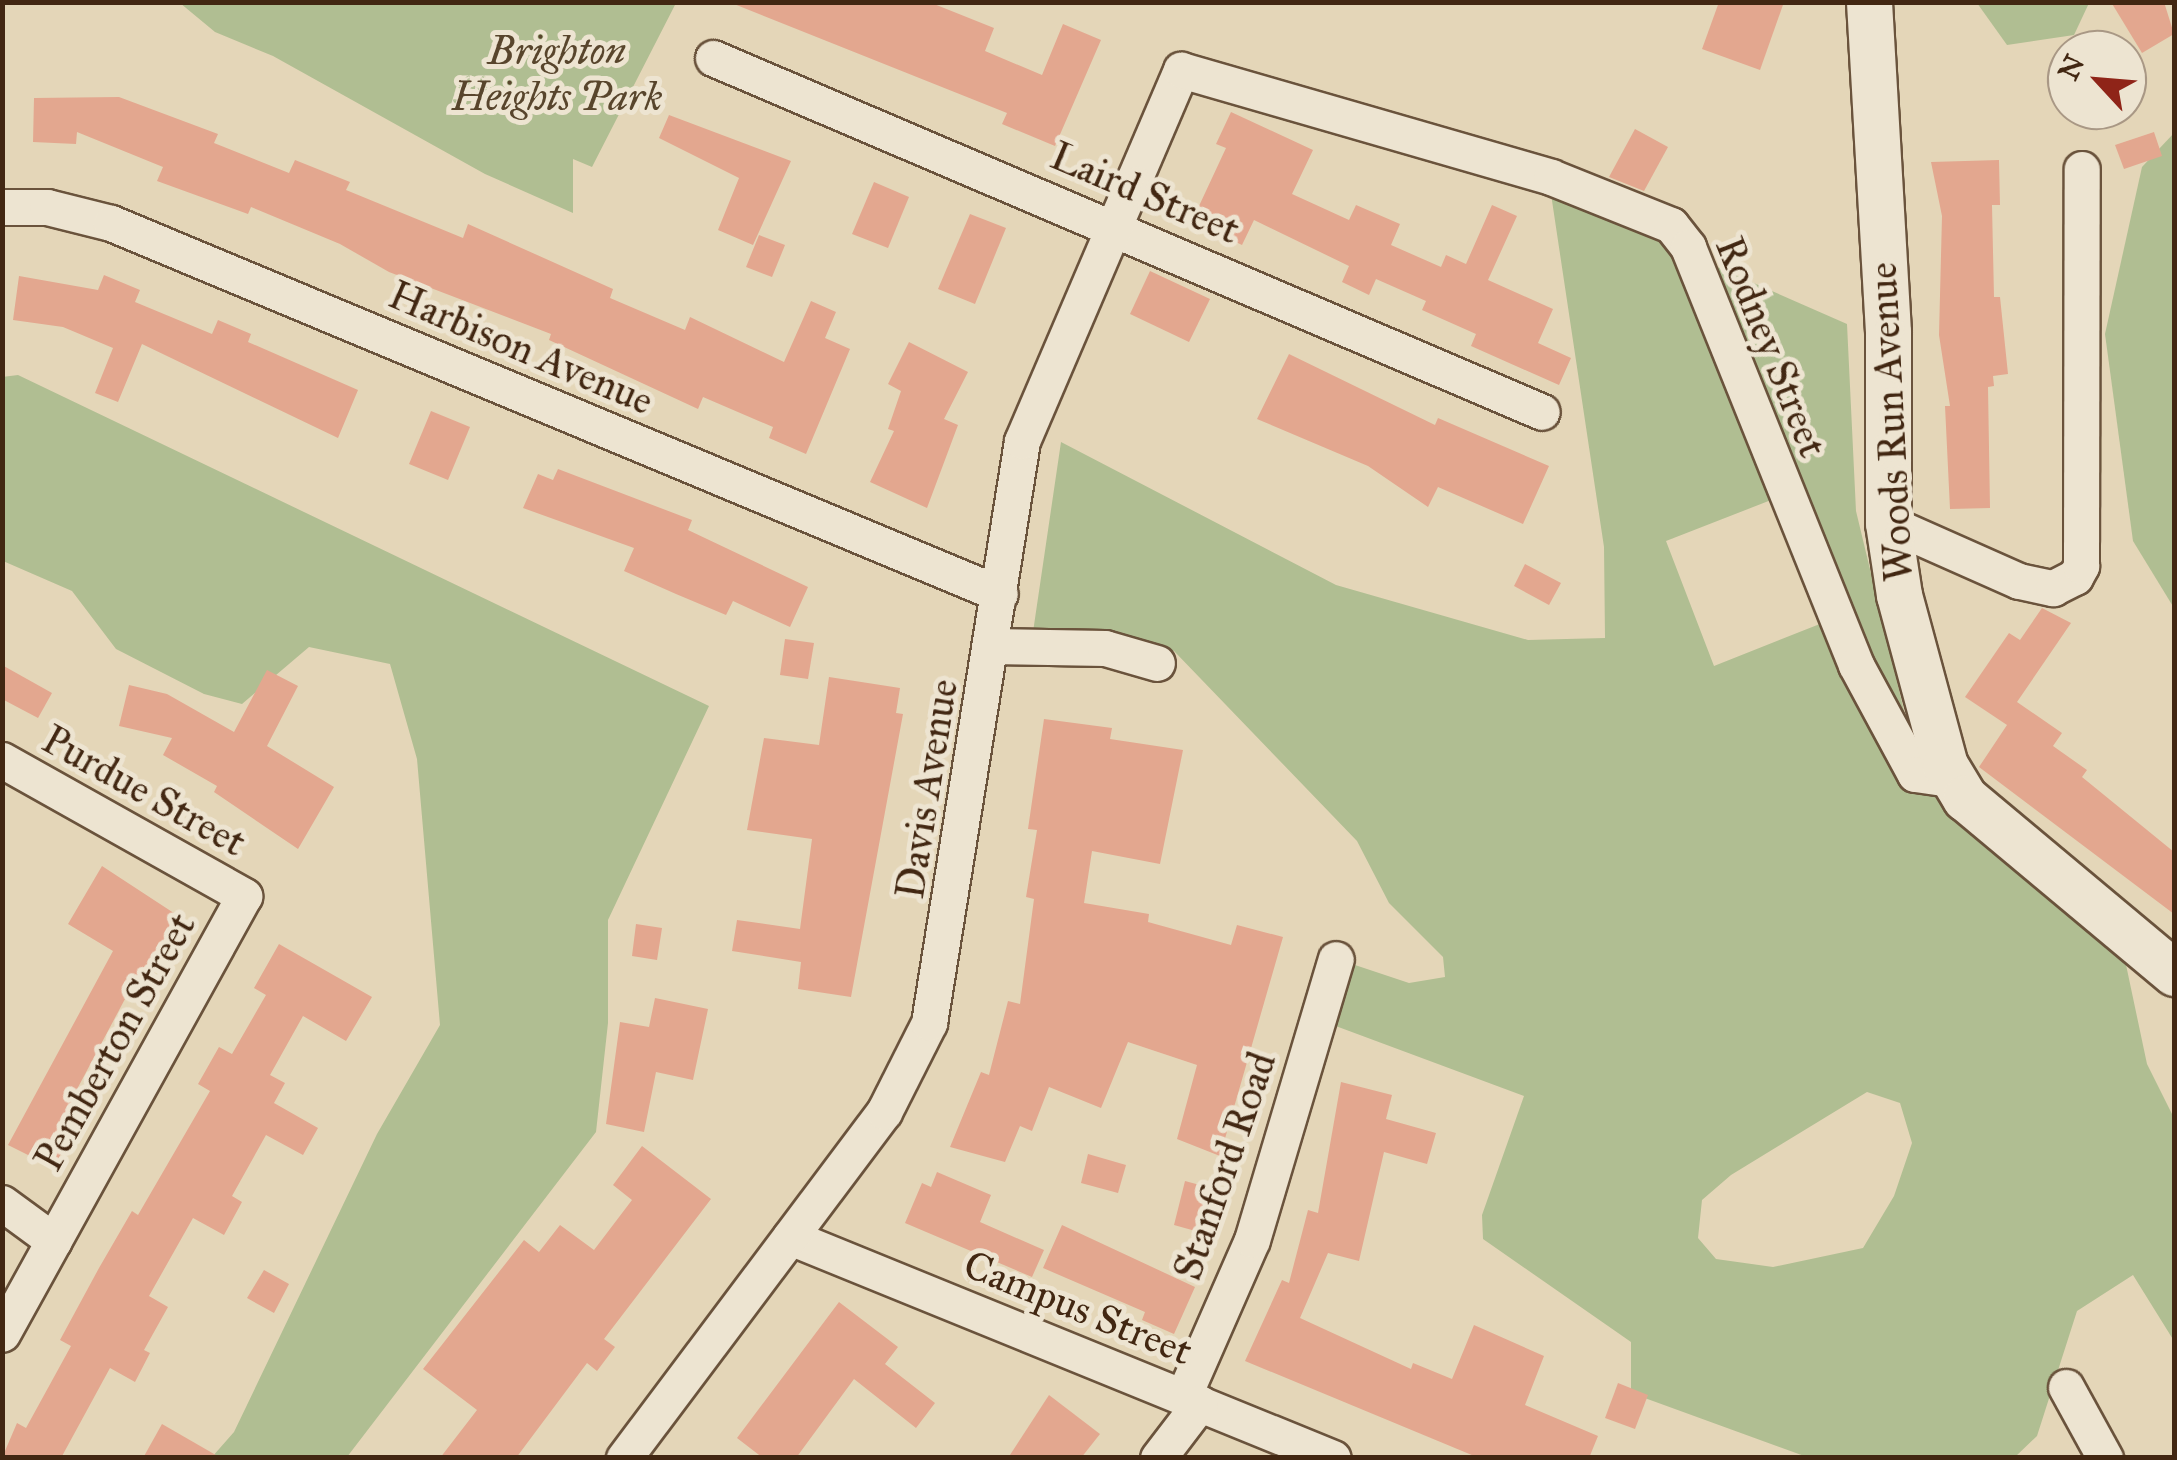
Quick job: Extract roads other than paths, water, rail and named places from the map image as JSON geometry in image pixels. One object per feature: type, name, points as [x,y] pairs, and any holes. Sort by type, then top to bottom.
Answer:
[{"type":"street","name":"Woods Run Avenue","points":[[1869,2],[1888,332],[1888,523],[1899,595],[1950,779]]},
{"type":"street","name":"Laird Street","points":[[713,58],[1115,225],[1542,412]]},
{"type":"street","name":"Davis Avenue","points":[[624,1458],[884,1112],[928,1023],[1027,425],[1180,70]]},
{"type":"street","name":"Rodney Street","points":[[1180,70],[1551,177],[1671,225],[1688,247],[1856,665],[1916,774],[1950,779]]},
{"type":"street","points":[[1888,523],[2020,582],[2052,588],[2075,578],[2081,566],[2082,169]]},
{"type":"street","name":"Harbison Avenue","points":[[2,207],[46,207],[111,222],[1000,594]]},
{"type":"street","points":[[992,646],[1105,648],[1157,663]]},
{"type":"street","name":"Purdue Street","points":[[2,760],[244,896]]},
{"type":"street","points":[[1950,779],[2172,964]]},
{"type":"street","name":"Pemberton Street","points":[[2,1334],[244,896]]},
{"type":"street","name":"Stanford Road","points":[[1158,1458],[1191,1400],[1252,1240],[1336,959]]},
{"type":"street","points":[[2,1203],[54,1241]]},
{"type":"street","name":"Campus Street","points":[[790,1236],[1333,1458]]},
{"type":"street","points":[[2066,1388],[2104,1458]]},
{"type":"park label","name":"Brighton Heights Park","points":[[557,74]]}]
